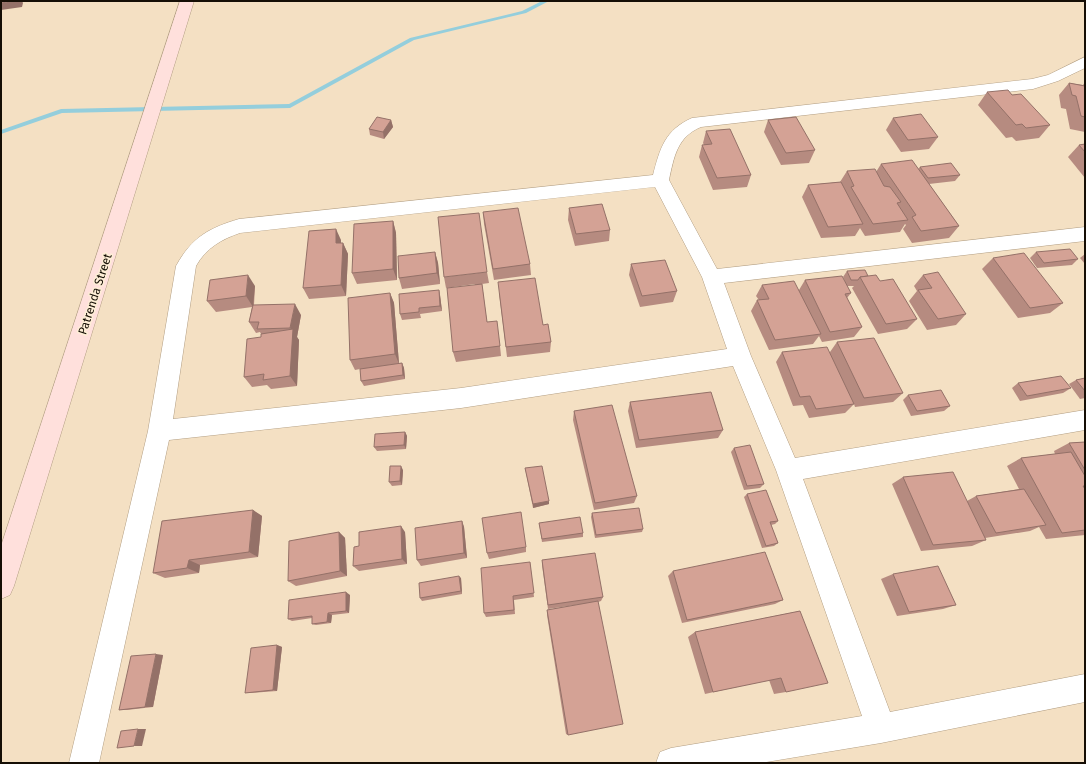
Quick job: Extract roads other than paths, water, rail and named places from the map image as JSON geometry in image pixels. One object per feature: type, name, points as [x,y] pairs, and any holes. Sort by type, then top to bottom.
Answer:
[{"type":"street","name":"Patrenda Street","points":[[1,586],[188,1]]},
{"type":"street","points":[[880,728],[788,470],[740,356],[712,277],[660,180],[670,142],[687,126],[698,122],[1033,84],[1053,78],[1085,62]]},
{"type":"street","points":[[84,763],[160,431],[186,266],[194,252],[206,241],[220,233],[239,226],[660,180]]},
{"type":"street","points":[[712,277],[1085,234]]},
{"type":"street","points":[[160,431],[461,398],[740,356]]},
{"type":"street","points":[[788,470],[1085,420]]},
{"type":"street","points":[[670,763],[880,728],[1085,688]]},
{"type":"waterway","points":[[1,132],[61,111],[290,106],[412,39],[524,12],[546,1]]}]
